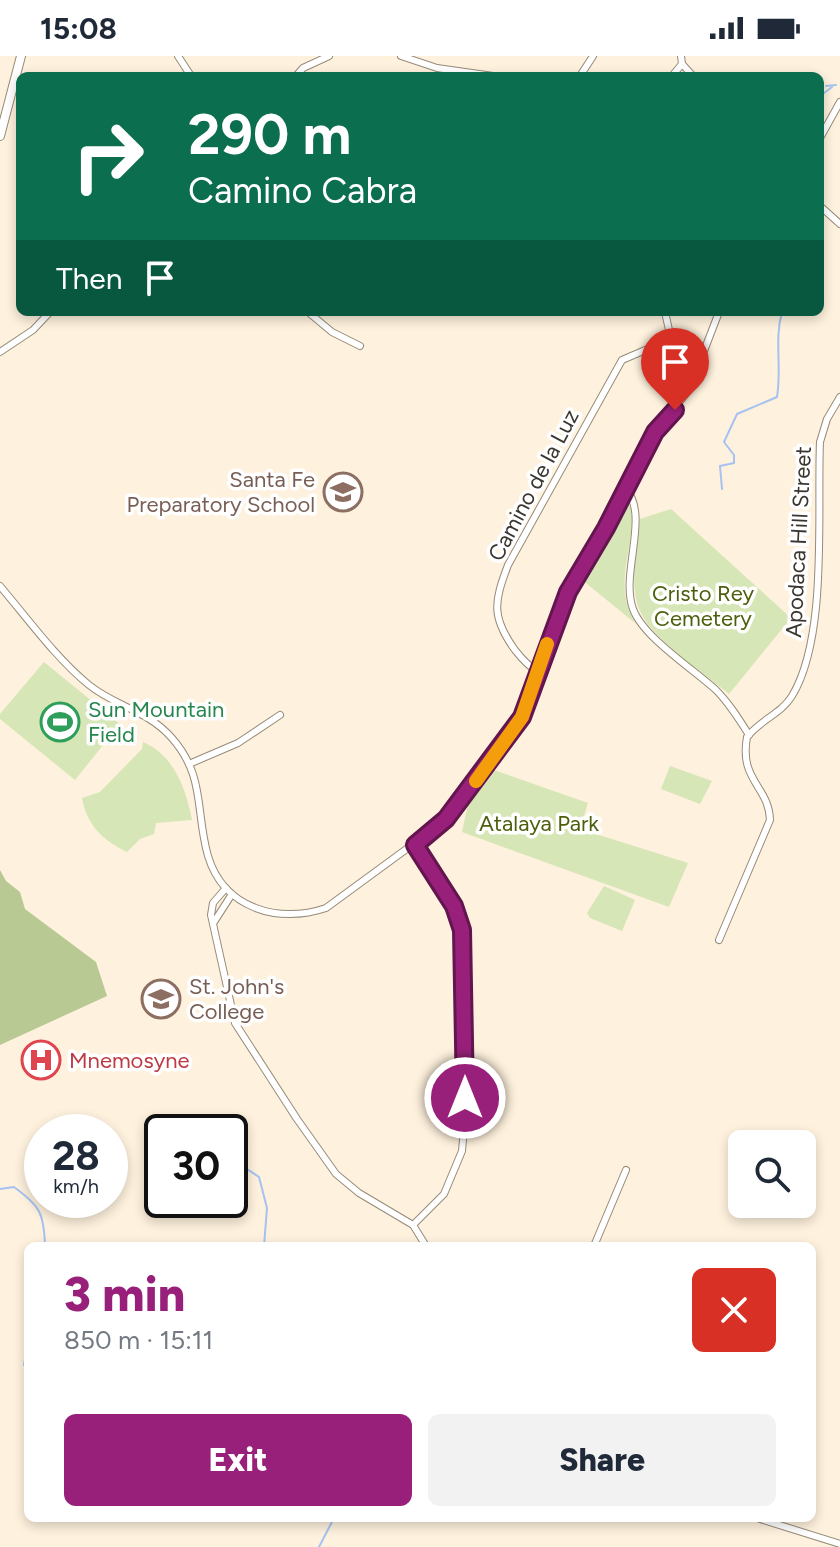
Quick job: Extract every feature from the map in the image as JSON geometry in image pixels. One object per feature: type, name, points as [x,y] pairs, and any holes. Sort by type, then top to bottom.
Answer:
[{"type":"street","points":[[300,72],[329,56]]},
{"type":"street","points":[[401,56],[437,68],[465,72]]},
{"type":"street","points":[[681,56],[682,64],[689,72]]},
{"type":"street","points":[[302,57],[303,68]]},
{"type":"street","points":[[675,72],[682,64]]},
{"type":"street","points":[[0,136],[16,75]]},
{"type":"street","points":[[824,131],[840,102]]},
{"type":"street","points":[[824,210],[840,224]]},
{"type":"street","points":[[0,352],[33,330],[46,316]]},
{"type":"street","points":[[313,316],[332,332],[360,346]]},
{"type":"street","points":[[666,316],[671,339],[702,363]]},
{"type":"street","points":[[0,586],[79,677],[102,694],[154,721],[169,735],[189,764],[199,790],[208,856],[229,891],[263,912],[305,914],[326,908],[415,845],[446,819],[506,740],[527,706],[560,609],[655,432],[682,401],[702,363],[718,316]]},
{"type":"street","name":"Camino de la Luz","points":[[538,672],[525,663],[499,624],[499,588],[508,565],[622,360],[671,339]]},
{"type":"street","name":"Apodaca Hill Street","points":[[749,735],[786,704],[810,658],[815,618],[820,442],[827,419],[840,397]]},
{"type":"street","points":[[626,489],[634,502],[636,518],[630,597],[637,617],[724,699],[749,735],[747,771],[768,807],[770,820],[719,940]]},
{"type":"street","points":[[189,764],[238,743],[280,715]]},
{"type":"street","points":[[413,1225],[444,1194],[458,1164],[464,1138],[465,1080],[462,930],[454,906],[415,845]]},
{"type":"street","points":[[229,891],[210,909],[227,998],[235,1023],[312,1143],[348,1186],[413,1225],[424,1242]]},
{"type":"street","points":[[596,1242],[626,1170]]},
{"type":"street","points":[[770,1522],[840,1544]]},
{"type":"green space","points":[[627,501],[632,518],[625,592],[635,623],[581,579]]},
{"type":"green space","name":"Cristo Rey Cemetery","points":[[671,509],[791,618],[729,694],[657,634],[637,603],[634,567],[640,519]]},
{"type":"green space","name":"Sun Mountain Field","points":[[44,662],[120,724],[75,780],[0,719],[0,714]]},
{"type":"green space","points":[[143,742],[171,764],[186,797],[192,820],[156,823],[154,834],[140,839],[127,852],[97,831],[82,798],[100,792],[142,749]]},
{"type":"green space","points":[[670,766],[712,781],[700,804],[661,789]]},
{"type":"green space","name":"Atalaya Park","points":[[494,770],[588,803],[580,829],[688,863],[669,907],[462,832],[468,804]]},
{"type":"green space","points":[[0,870],[6,881],[20,892],[25,909],[96,962],[107,996],[0,1045]]},
{"type":"green space","points":[[604,886],[635,900],[622,931],[590,918],[587,913]]},
{"type":"waterway","points":[[826,86],[836,85]]},
{"type":"waterway","points":[[824,93],[832,87]]},
{"type":"waterway","points":[[722,489],[720,466],[734,463],[734,455],[724,442],[737,414],[777,397],[781,316]]},
{"type":"waterway","points":[[248,1170],[259,1177],[267,1208],[264,1242]]},
{"type":"waterway","points":[[0,1189],[14,1187],[35,1205],[42,1218],[45,1242]]},
{"type":"waterway","points":[[319,1547],[332,1522]]},
{"type":"slow traffic","points":[[476,781],[522,717],[547,644]]},
{"type":"place","name":"Santa Fe Preparatory School","points":[[343,492]]},
{"type":"place","name":"Sun Mountain Field","points":[[60,722]]},
{"type":"place","name":"St. John's College","points":[[161,999]]},
{"type":"place","name":"Mnemosyne","points":[[41,1060]]},
{"type":"route","points":[[465,1098],[462,930],[454,906],[415,845],[446,819],[522,717],[551,631],[568,592],[606,528],[655,432],[675,410]]}]
